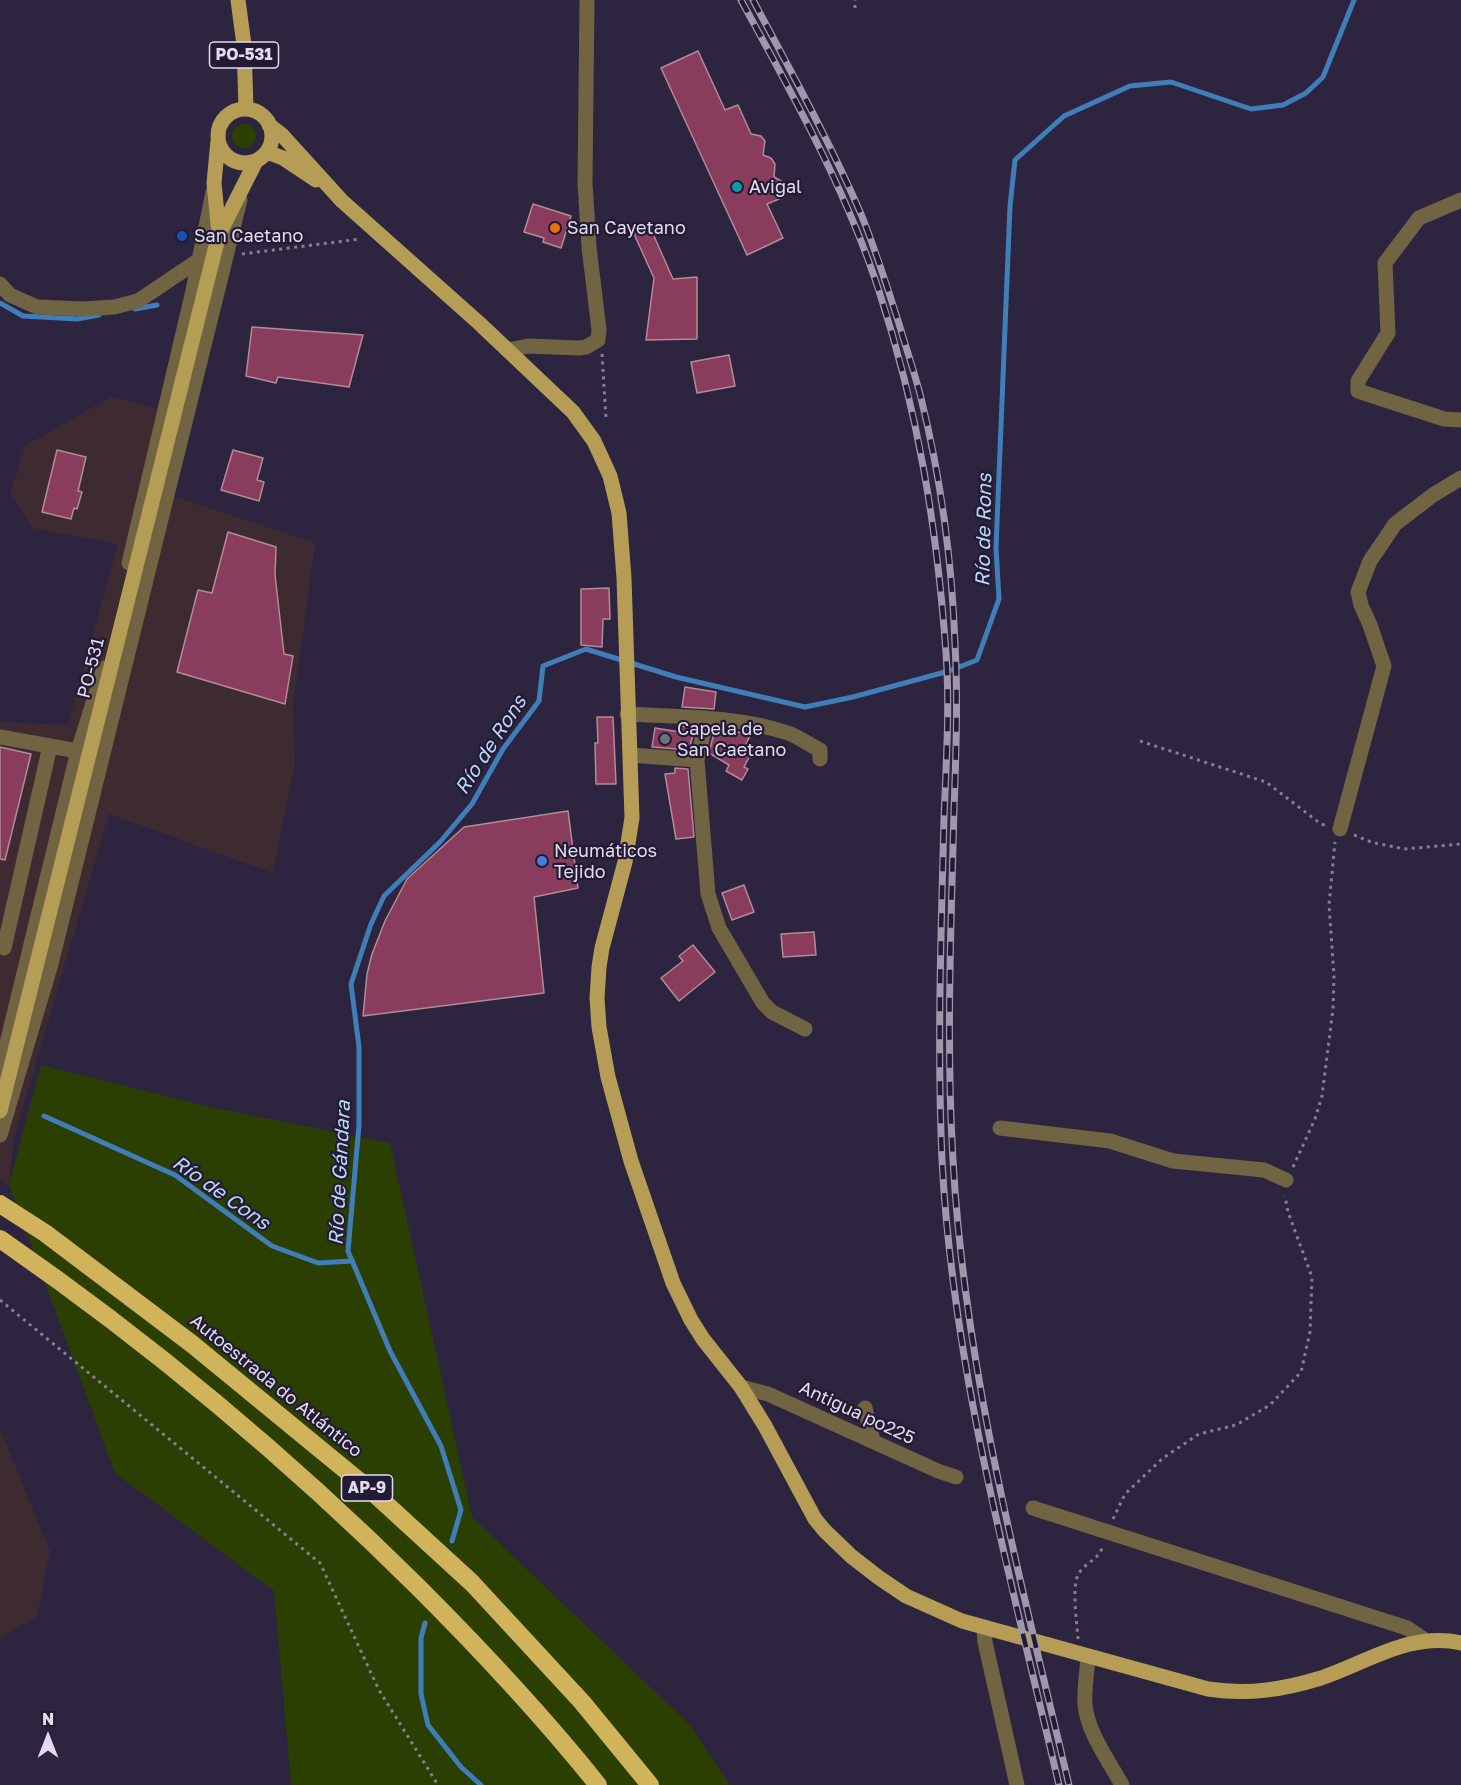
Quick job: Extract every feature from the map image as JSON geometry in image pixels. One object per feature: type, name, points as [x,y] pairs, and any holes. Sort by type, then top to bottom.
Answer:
[{"type":"highway","name":"Autoestrada do Atlántico","points":[[0,1204],[45,1233],[192,1344],[376,1495],[464,1575],[582,1702],[650,1785]]},
{"type":"highway","name":"AP-9","points":[[7,1244],[153,1352],[254,1434],[365,1535],[477,1647],[563,1742],[598,1785]]},
{"type":"main road","name":"PO-531","points":[[238,0],[244,45],[246,109]]},
{"type":"main road","points":[[336,194],[283,158],[261,157],[241,163],[232,160],[224,154],[218,141],[219,129],[224,119],[232,112],[246,109],[260,114],[336,194],[573,412],[598,447],[610,476],[619,513],[624,578],[627,714],[632,793],[630,837],[615,904],[602,948],[598,979],[597,998],[602,1048],[631,1161],[673,1283],[703,1339],[741,1388],[765,1426],[806,1504],[825,1531],[850,1556],[906,1596],[936,1611],[984,1629],[1208,1689],[1262,1692],[1321,1678],[1403,1646],[1425,1640],[1461,1643]]},
{"type":"main road","points":[[219,234],[244,185],[271,142],[269,125]]},
{"type":"main road","name":"PO-531","points":[[214,183],[218,141]]},
{"type":"main road","points":[[214,183],[219,234]]},
{"type":"main road","name":"PO-531","points":[[0,1111],[219,234]]},
{"type":"street","points":[[508,350],[528,346],[586,347],[598,340],[599,330],[589,247],[585,183],[587,0]]},
{"type":"street","name":"PO-531","points":[[0,1072],[78,752],[106,658],[199,260],[214,183]]},
{"type":"street","name":"PO-531","points":[[0,1135],[51,964],[244,185]]},
{"type":"street","points":[[1461,200],[1419,218],[1385,263],[1388,333],[1358,381],[1358,391],[1444,419],[1461,420]]},
{"type":"street","points":[[0,284],[10,295],[37,307],[84,309],[114,307],[138,301],[199,260]]},
{"type":"street","points":[[1340,829],[1384,666],[1358,592],[1370,561],[1395,524],[1433,495],[1461,478]]},
{"type":"street","points":[[627,714],[727,720],[789,734],[820,750],[820,759]]},
{"type":"street","points":[[707,719],[697,760],[708,894],[719,928],[763,1003],[772,1012],[805,1029]]},
{"type":"street","points":[[0,737],[78,752]]},
{"type":"street","points":[[28,954],[2,948],[51,746]]},
{"type":"street","points":[[630,755],[697,760]]},
{"type":"street","points":[[1000,1128],[1110,1141],[1173,1161],[1264,1170],[1286,1180]]},
{"type":"street","name":"Antigua po225","points":[[741,1388],[768,1394],[956,1477]]},
{"type":"street","points":[[865,1408],[873,1442]]},
{"type":"street","points":[[1034,1508],[1407,1628],[1425,1640]]},
{"type":"street","points":[[984,1629],[1017,1785]]},
{"type":"street","points":[[1083,1656],[1086,1714],[1097,1740],[1122,1785]]},
{"type":"path","points":[[855,0],[855,8]]},
{"type":"path","points":[[225,256],[382,236]]},
{"type":"path","points":[[599,330],[606,418]]},
{"type":"path","points":[[1140,741],[1266,782],[1321,824],[1371,842],[1404,849],[1461,844]]},
{"type":"path","points":[[1083,1656],[1076,1582],[1080,1573],[1101,1554],[1107,1532],[1125,1494],[1163,1458],[1198,1434],[1236,1425],[1270,1405],[1301,1372],[1310,1332],[1312,1277],[1284,1196],[1286,1180],[1315,1119],[1322,1096],[1333,1009],[1334,976],[1329,904],[1334,846],[1340,829]]},
{"type":"path","points":[[0,1300],[320,1563],[379,1690],[438,1785]]},
{"type":"shaded area","points":[[111,397],[186,417],[167,494],[315,543],[293,706],[295,763],[273,873],[109,814],[14,1138],[9,1185],[0,1179],[0,722],[68,725],[118,544],[32,528],[10,494],[25,446]]},
{"type":"shaded area","points":[[0,1429],[50,1551],[37,1617],[0,1637]]},
{"type":"green space","points":[[244,124],[249,125],[255,131],[255,141],[249,147],[244,148],[239,147],[233,141],[232,136],[233,131],[239,125]]},
{"type":"green space","points":[[41,1065],[214,1108],[390,1143],[472,1517],[689,1724],[730,1785],[291,1785],[274,1591],[115,1473],[9,1185]]},
{"type":"building","name":"Avigal","points":[[698,51],[725,110],[738,105],[751,134],[761,136],[765,141],[763,155],[771,158],[775,164],[774,177],[783,182],[786,188],[784,197],[767,204],[783,238],[747,255],[661,68]]},
{"type":"building","points":[[533,204],[571,216],[561,248],[543,242],[544,238],[524,232]]},
{"type":"building","points":[[650,227],[673,279],[697,277],[697,339],[646,340],[654,278],[634,234]]},
{"type":"building","points":[[252,327],[363,335],[349,387],[278,377],[276,383],[246,376]]},
{"type":"building","points":[[729,355],[735,386],[697,393],[691,362]]},
{"type":"building","points":[[57,450],[86,457],[78,491],[82,492],[71,519],[42,512]]},
{"type":"building","points":[[233,450],[263,458],[257,480],[264,482],[259,501],[221,490]]},
{"type":"building","points":[[228,532],[276,547],[275,575],[284,654],[293,656],[285,704],[177,672],[198,590],[212,593]]},
{"type":"building","points":[[609,588],[610,619],[603,619],[602,647],[581,645],[581,589]]},
{"type":"building","points":[[685,687],[716,692],[714,709],[682,707]]},
{"type":"building","points":[[597,717],[613,717],[616,784],[596,784]]},
{"type":"building","points":[[680,726],[695,727],[689,750],[652,747],[655,728],[680,732]]},
{"type":"building","points":[[715,729],[751,734],[746,744],[754,748],[744,767],[748,769],[742,780],[726,771],[729,765],[709,753]]},
{"type":"building","points":[[0,747],[31,754],[5,860],[0,859]]},
{"type":"building","points":[[675,768],[688,769],[694,837],[676,839],[665,774],[675,773]]},
{"type":"building","points":[[568,811],[578,888],[534,897],[544,993],[363,1016],[367,974],[372,954],[385,921],[407,879],[464,827]]},
{"type":"building","points":[[744,885],[754,912],[732,920],[722,893]]},
{"type":"building","points":[[814,932],[816,955],[783,957],[781,934]]},
{"type":"building","points":[[693,945],[715,972],[679,1001],[661,978],[683,961],[679,956]]},
{"type":"waterway","name":"Río de Rons","points":[[452,1541],[461,1510],[441,1446],[390,1351],[348,1251],[359,1125],[359,1047],[351,984],[371,924],[384,896],[440,842],[472,804],[503,749],[539,701],[543,666],[586,649],[676,677],[805,707],[853,697],[949,671],[977,660],[999,599],[996,548],[1010,206],[1015,160],[1064,116],[1130,86],[1171,82],[1251,109],[1283,105],[1306,93],[1323,77],[1354,0]]},
{"type":"waterway","points":[[0,303],[23,316],[77,319],[99,315]]},
{"type":"waterway","points":[[135,309],[157,305]]},
{"type":"waterway","name":"Río de Cons","points":[[44,1116],[175,1175],[272,1246],[318,1263],[352,1261]]},
{"type":"waterway","name":"Río de Gándara","points":[[425,1623],[421,1638],[421,1694],[428,1725],[461,1767],[481,1785]]},
{"type":"railway","points":[[741,0],[817,142],[866,253],[905,380],[924,470],[942,606],[948,694],[940,1032],[942,1160],[948,1239],[971,1397],[1004,1553],[1059,1785]]},
{"type":"railway","points":[[753,0],[823,132],[849,186],[877,256],[919,389],[940,490],[951,582],[956,665],[949,1029],[953,1160],[959,1240],[969,1319],[997,1475],[1069,1785]]},
{"type":"place","name":"Avigal","points":[[737,187]]},
{"type":"place","name":"San Cayetano","points":[[555,228]]},
{"type":"place","name":"San Caetano","points":[[182,236]]},
{"type":"place","name":"Capela de San Caetano","points":[[665,739]]},
{"type":"place","name":"Neumáticos Tejido","points":[[542,861]]}]
